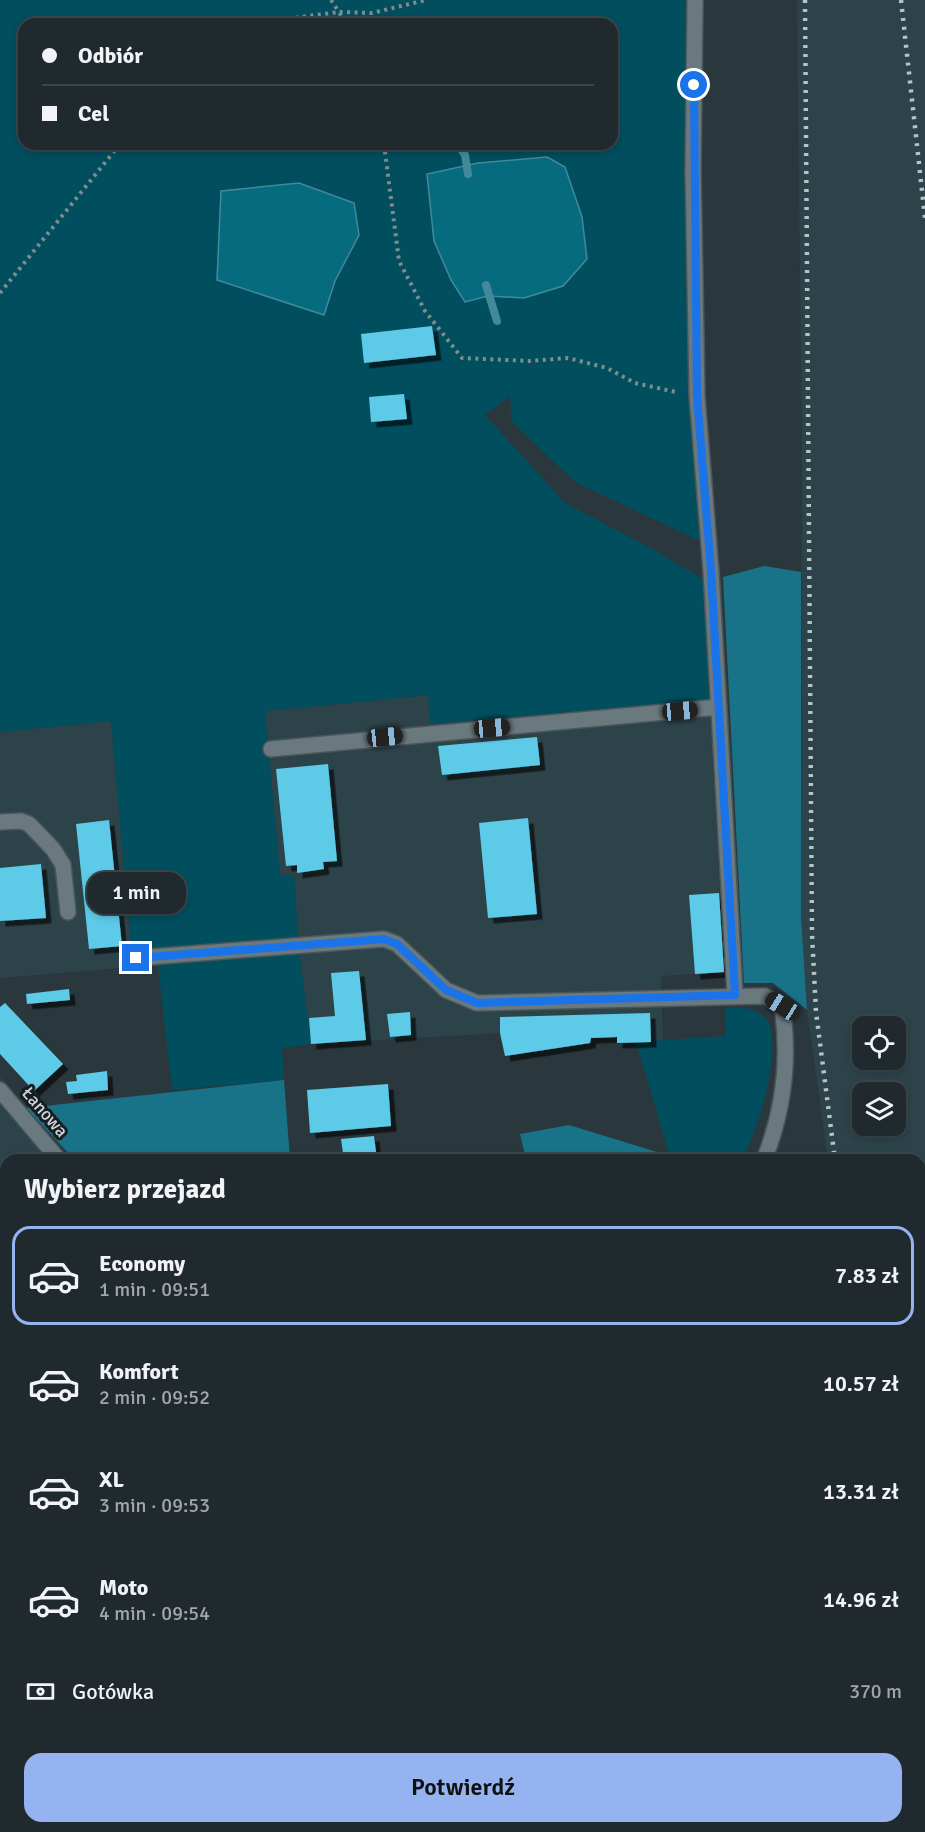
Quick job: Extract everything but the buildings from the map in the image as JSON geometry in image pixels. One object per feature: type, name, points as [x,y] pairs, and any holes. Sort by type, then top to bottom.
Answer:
[{"type":"street","points":[[695,0],[693,170],[697,396],[719,707],[735,995]]},
{"type":"street","points":[[271,749],[719,707]]},
{"type":"street","points":[[0,822],[21,821],[29,824],[53,849],[63,865],[68,912]]},
{"type":"street","points":[[136,958],[384,939],[397,944],[446,990],[477,1003],[765,996],[782,1006],[787,1039],[786,1070],[777,1126],[766,1154]]},
{"type":"street","name":"Łanowa","points":[[0,1090],[55,1154]]},
{"type":"path","points":[[331,0],[342,18]]},
{"type":"path","points":[[293,18],[339,12],[372,13],[426,0]]},
{"type":"path","points":[[0,293],[115,150]]},
{"type":"path","points":[[385,150],[399,261],[425,311],[462,358],[530,361],[567,358],[607,368],[635,383],[697,396]]},
{"type":"shaded area","points":[[0,0],[688,0],[702,542],[575,482],[512,422],[510,396],[485,415],[565,503],[656,551],[703,579],[709,700],[430,724],[428,695],[265,711],[280,875],[294,875],[299,951],[311,1044],[282,1048],[284,1080],[172,1090],[158,966],[133,967],[111,721],[0,732]],"holes":[[[359,235],[335,281],[324,315],[217,280]]]},
{"type":"shaded area","points":[[797,0],[925,0],[925,1154],[827,1154],[807,1010],[801,917],[802,447]]},
{"type":"shaded area","points":[[547,157],[565,167],[582,217],[587,259],[563,286],[524,298],[488,296],[465,302],[451,280],[434,241],[427,174],[478,163]]},
{"type":"shaded area","points":[[299,183],[354,203],[359,235],[335,281],[324,315],[217,280],[221,191]]},
{"type":"shaded area","points":[[764,566],[801,572],[801,917],[807,1010],[773,983],[744,983],[723,577]]},
{"type":"shaded area","points":[[429,695],[430,724],[709,700],[724,972],[661,976],[663,1040],[617,1043],[617,1037],[591,1038],[590,1043],[505,1056],[500,1033],[311,1044],[299,951],[294,875],[280,876],[265,711]]},
{"type":"shaded area","points":[[111,721],[133,967],[0,978],[0,732]]},
{"type":"shaded area","points":[[742,1007],[758,1012],[769,1024],[772,1037],[770,1072],[754,1132],[744,1154],[669,1154],[636,1042],[726,1036],[725,1008]]},
{"type":"shaded area","points":[[0,1077],[26,1108],[51,1154],[0,1154]]},
{"type":"shaded area","points":[[284,1080],[290,1154],[69,1154],[26,1108]]},
{"type":"shaded area","points":[[569,1125],[663,1154],[525,1154],[520,1134]]},
{"type":"waterway","points":[[462,150],[465,155],[468,174]]},
{"type":"waterway","points":[[486,285],[497,321]]},
{"type":"railway","points":[[805,0],[812,934],[816,1012],[834,1154]]},
{"type":"railway","points":[[901,0],[925,218]]},
{"type":"route","points":[[136,958],[384,939],[397,944],[408,953],[446,990],[477,1003],[735,995],[711,571],[697,396],[693,170],[694,85]]}]
